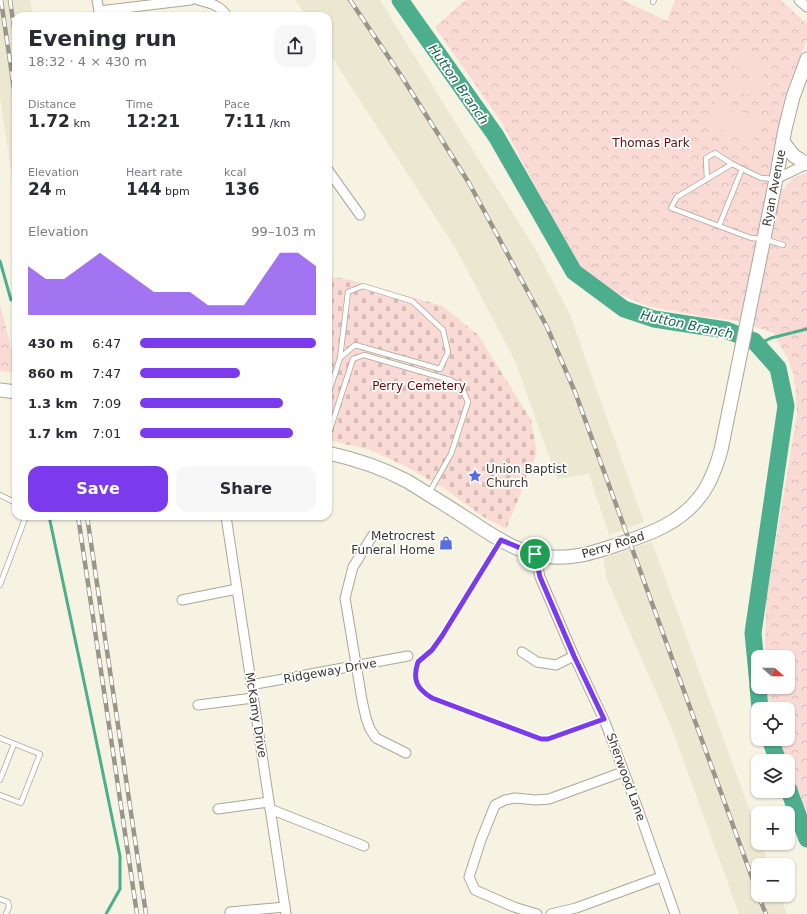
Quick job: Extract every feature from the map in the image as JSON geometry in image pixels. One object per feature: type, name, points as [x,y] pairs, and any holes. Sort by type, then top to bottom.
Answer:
[{"type":"street","points":[[97,0],[99,12]]},
{"type":"street","points":[[112,12],[191,0]]},
{"type":"street","points":[[198,0],[211,3],[224,12]]},
{"type":"street","points":[[799,0],[807,7]]},
{"type":"street","name":"Ryan Avenue","points":[[747,318],[793,97],[807,59]]},
{"type":"street","points":[[783,142],[794,156],[807,164]]},
{"type":"street","points":[[776,179],[807,164]]},
{"type":"street","points":[[332,176],[360,215]]},
{"type":"street","name":"Perry Road","points":[[332,454],[348,457],[380,468],[408,481],[501,540],[535,554],[559,557],[594,553],[647,534],[666,525],[698,500],[710,482],[721,450],[747,318]]},
{"type":"street","points":[[0,390],[12,392]]},
{"type":"street","name":"McKamy Drive","points":[[227,520],[286,910]]},
{"type":"street","points":[[374,535],[353,568],[345,598],[362,700],[370,729],[376,738],[406,753]]},
{"type":"street","name":"Sherwood Lane","points":[[535,554],[540,577],[574,656],[604,719],[675,914]]},
{"type":"street","points":[[182,600],[237,589]]},
{"type":"street","points":[[522,652],[537,662],[556,665],[574,656]]},
{"type":"street","name":"Ridgeway Drive","points":[[251,685],[357,667],[408,656]]},
{"type":"street","points":[[198,705],[253,698]]},
{"type":"street","points":[[537,914],[514,907],[475,890],[469,878],[481,840],[495,805],[505,800],[515,798],[536,800],[549,799],[623,772]]},
{"type":"street","points":[[218,809],[270,805],[364,846]]},
{"type":"street","points":[[550,914],[576,908],[661,877]]},
{"type":"street","points":[[230,912],[286,910]]},
{"type":"lane","points":[[707,179],[706,158],[715,153],[732,164],[762,178],[776,179]]},
{"type":"lane","points":[[732,164],[676,196],[672,208],[750,238],[764,239],[783,245]]},
{"type":"lane","points":[[719,226],[742,168]]},
{"type":"lane","points":[[332,383],[340,358],[348,292],[363,286],[412,300],[443,330],[448,352],[440,368],[355,346],[340,358]]},
{"type":"lane","points":[[332,424],[353,359],[364,354],[450,380],[461,386],[468,402],[451,454],[428,495]]},
{"type":"lane","points":[[0,495],[12,501]]},
{"type":"lane","points":[[0,585],[24,520]]},
{"type":"lane","points":[[501,540],[442,636],[432,650],[418,662],[415,678],[418,686],[423,693],[432,698],[541,739],[548,739],[604,719]]},
{"type":"lane","points":[[0,738],[40,754],[21,803],[0,795]]},
{"type":"lane","points":[[0,780],[14,744]]},
{"type":"lane","points":[[0,898],[8,902],[9,907],[6,914]]},
{"type":"shaded area","points":[[0,0],[30,0],[32,12],[12,12],[12,177],[0,97]]},
{"type":"shaded area","points":[[295,0],[380,0],[538,253],[570,315],[644,522],[609,535],[589,474],[557,479],[516,363],[456,249],[332,57],[332,12],[303,12]]},
{"type":"shaded area","points":[[652,542],[751,815],[751,850],[764,850],[766,858],[751,858],[751,902],[783,902],[787,914],[739,914],[671,726],[607,580],[603,558]]},
{"type":"green space","name":"Thomas Park","points":[[465,0],[623,0],[667,21],[675,0],[781,0],[807,24],[807,39],[784,99],[767,186],[784,189],[793,178],[807,173],[807,814],[795,782],[795,754],[784,754],[782,746],[795,746],[795,702],[769,702],[767,694],[795,694],[795,650],[765,650],[766,601],[797,414],[795,383],[788,360],[774,333],[738,321],[648,306],[611,291],[583,270],[549,213],[502,123],[435,27]]},
{"type":"green space","points":[[738,54],[768,64],[763,77],[734,66]]},
{"type":"green space","points":[[730,74],[760,85],[755,97],[725,87]]},
{"type":"green space","points":[[715,101],[761,119],[752,142],[706,125]]},
{"type":"green space","name":"Perry Cemetery","points":[[332,277],[351,280],[443,306],[478,335],[531,420],[537,453],[506,529],[485,518],[445,489],[407,467],[371,450],[332,441]]},
{"type":"green space","points":[[0,304],[12,350],[12,372],[0,371]]},
{"type":"waterway","name":"Hutton Branch","points":[[400,0],[496,136],[574,272],[624,309],[654,319],[726,330],[754,341],[778,368],[786,406],[753,633],[755,650]]},
{"type":"waterway","points":[[0,261],[11,300]]},
{"type":"waterway","points":[[757,345],[771,338],[807,329]]},
{"type":"waterway","points":[[50,520],[120,856],[120,889],[106,914]]},
{"type":"waterway","name":"Hutton Branch","points":[[759,694],[759,702]]},
{"type":"waterway","name":"Hutton Branch","points":[[773,746],[775,754]]},
{"type":"waterway","name":"Hutton Branch","points":[[792,798],[807,839]]},
{"type":"railway","points":[[1,0],[12,75]]},
{"type":"railway","points":[[10,0],[12,14]]},
{"type":"railway","points":[[350,0],[402,77],[469,183],[547,327],[575,392],[751,875]]},
{"type":"railway","points":[[79,520],[137,914]]},
{"type":"railway","points":[[88,520],[146,914]]},
{"type":"railway","points":[[761,902],[766,914]]},
{"type":"place","name":"Union Baptist Church","points":[[475,476]]},
{"type":"place","name":"Metrocrest Funeral Home","points":[[446,543]]},
{"type":"route","points":[[501,540],[535,554],[540,577],[574,656],[604,719],[548,739],[541,739],[432,698],[423,693],[415,678],[418,662],[432,650],[442,636],[501,540]]}]
